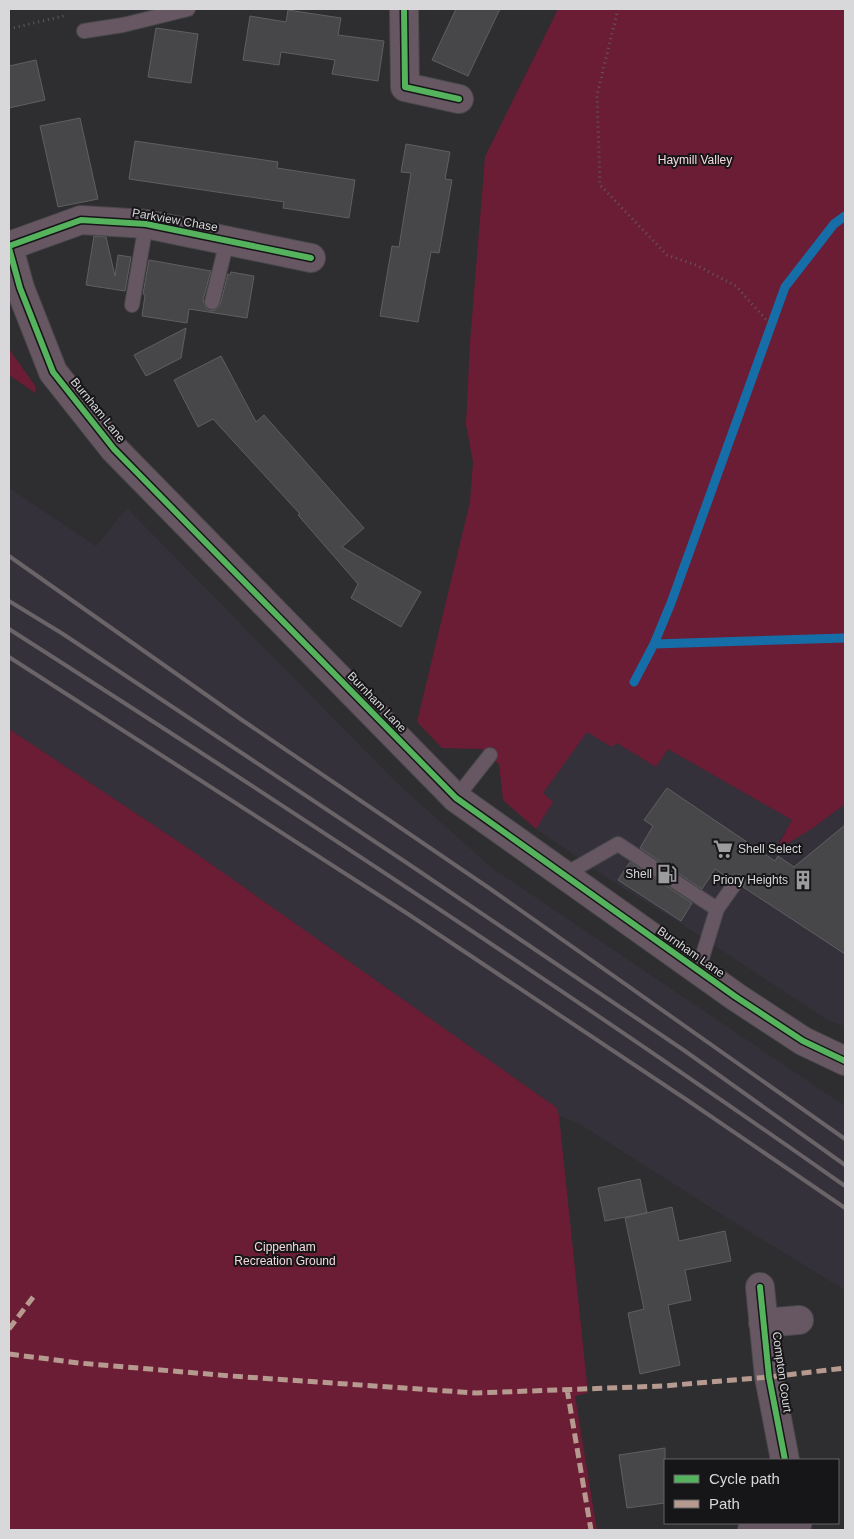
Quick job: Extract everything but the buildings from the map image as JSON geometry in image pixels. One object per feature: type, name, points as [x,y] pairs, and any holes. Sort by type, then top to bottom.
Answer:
[{"type":"street","points":[[404,9],[405,87],[459,99]]},
{"type":"street","name":"Parkview Chase","points":[[9,247],[81,220],[146,224],[311,258]]},
{"type":"street","name":"Burnham Lane","points":[[9,247],[15,288],[53,372],[114,449],[456,798],[698,971],[803,1041],[845,1062]]},
{"type":"street","name":"Compton Court","points":[[760,1287],[769,1377],[785,1459]]},
{"type":"street","name":"Compton Court","points":[[763,1323],[799,1320]]},
{"type":"street","points":[[752,1530],[798,1526]]},
{"type":"lane","points":[[84,31],[123,25],[188,9]]},
{"type":"lane","points":[[132,305],[146,224]]},
{"type":"lane","points":[[212,302],[227,240]]},
{"type":"lane","points":[[456,798],[490,755]]},
{"type":"lane","points":[[564,875],[618,844],[717,909]]},
{"type":"lane","points":[[698,971],[717,909],[736,882]]},
{"type":"path","points":[[618,9],[597,95],[600,185],[667,255],[696,265],[736,286],[769,322]]},
{"type":"path","points":[[9,29],[76,13]]},
{"type":"shaded area","points":[[9,488],[96,546],[127,508],[397,783],[492,868],[845,1106],[845,1290],[578,1123],[559,1116],[557,1108],[191,850],[9,729]]},
{"type":"shaded area","points":[[587,731],[612,747],[617,743],[656,767],[668,749],[792,820],[775,849],[813,828],[845,804],[845,1026],[829,1021],[677,921],[615,883],[536,829],[553,802],[543,793]]},
{"type":"green space","name":"Haymill Valley","points":[[558,9],[845,9],[845,804],[813,828],[775,851],[792,820],[668,749],[656,767],[617,743],[612,747],[587,732],[543,793],[553,802],[536,829],[503,800],[499,764],[482,749],[442,748],[417,722],[470,502],[473,462],[466,424],[470,342],[485,157]]},
{"type":"green space","points":[[9,349],[36,387],[35,393],[9,375]]},
{"type":"green space","name":"Cippenham Recreation Ground","points":[[9,729],[191,850],[557,1108],[588,1393],[575,1396],[597,1530],[9,1530]]},
{"type":"waterway","points":[[634,682],[654,644],[671,603],[785,287],[834,224],[845,216]]},
{"type":"waterway","points":[[654,644],[845,638]]},
{"type":"railway","points":[[9,556],[242,720],[489,888],[845,1139]]},
{"type":"railway","points":[[9,601],[63,634],[410,865],[685,1051],[845,1165]]},
{"type":"railway","points":[[9,629],[430,903],[638,1043],[845,1186]]},
{"type":"railway","points":[[9,657],[408,914],[845,1208]]},
{"type":"marked path","points":[[9,1329],[34,1296]]},
{"type":"marked path","points":[[9,1354],[79,1363],[231,1376],[476,1393],[663,1386],[845,1368]]},
{"type":"marked path","points":[[567,1389],[591,1530]]},
{"type":"cycle path","points":[[404,9],[405,87],[459,99]]},
{"type":"cycle path","points":[[9,246],[81,220],[146,224],[311,258]]},
{"type":"cycle path","points":[[9,248],[20,288],[53,372],[114,449],[456,798],[736,997],[803,1041],[845,1061]]},
{"type":"cycle path","points":[[760,1287],[769,1377],[785,1459]]},
{"type":"place","name":"Shell Select","points":[[723,849]]},
{"type":"place","name":"Shell","points":[[667,874]]},
{"type":"place","name":"Priory Heights","points":[[803,880]]}]
